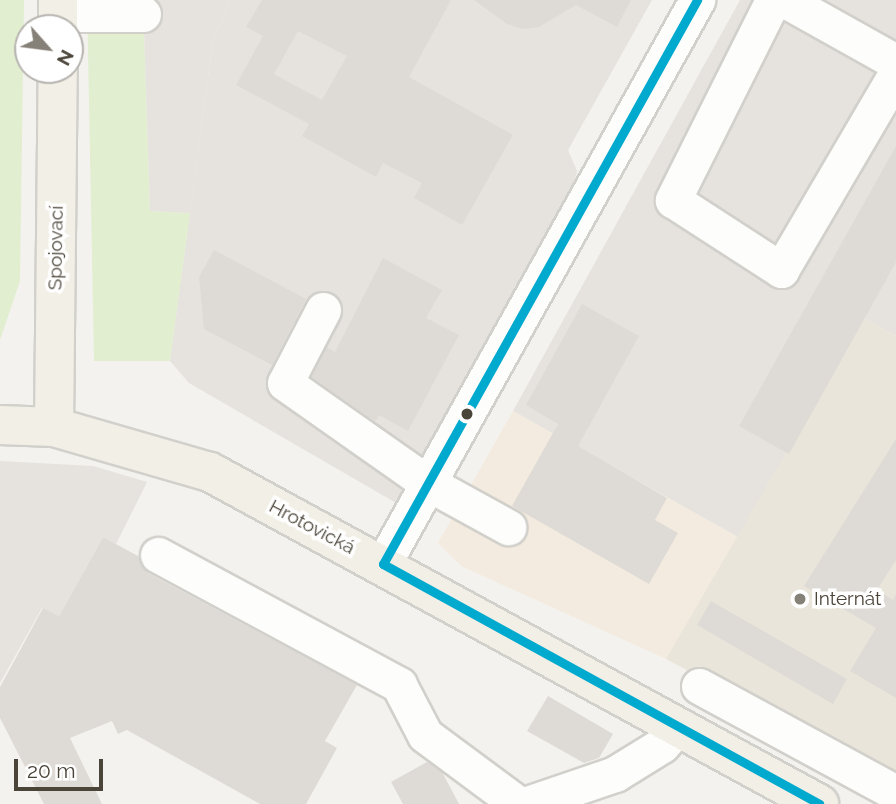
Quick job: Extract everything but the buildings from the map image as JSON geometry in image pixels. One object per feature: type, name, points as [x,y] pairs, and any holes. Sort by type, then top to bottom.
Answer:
[{"type":"main road","name":"Spojovací","points":[[54,427],[58,84]]},
{"type":"main road","name":"Hrotovická","points":[[0,425],[54,427],[210,472],[383,564],[677,728],[778,794],[820,804]]},
{"type":"street","points":[[383,564],[426,482],[697,0]]},
{"type":"street","points":[[773,0],[673,200],[781,270],[896,74]]},
{"type":"street","points":[[785,0],[896,62]]},
{"type":"street","points":[[58,14],[144,13]]},
{"type":"street","points":[[323,310],[285,383],[426,482],[508,527]]},
{"type":"street","points":[[158,555],[399,685],[425,735],[518,804]]},
{"type":"street","points":[[699,686],[896,793]]},
{"type":"street","points":[[527,804],[615,774],[662,745],[677,728]]},
{"type":"shaded area","points":[[143,0],[230,0],[213,40],[190,213],[150,211]]},
{"type":"shaded area","points":[[230,0],[652,0],[568,150],[577,171],[571,196],[398,504],[189,383],[170,361],[213,40]]},
{"type":"shaded area","points":[[740,0],[896,0],[896,336],[864,318],[740,538],[513,411]]},
{"type":"shaded area","name":"Internát","points":[[864,318],[896,336],[896,782],[666,659]]},
{"type":"shaded area","points":[[513,411],[740,538],[666,659],[461,566],[438,543]]},
{"type":"shaded area","points":[[0,461],[93,466],[147,482],[116,544],[103,537],[59,616],[42,608],[0,683]]},
{"type":"green space","points":[[0,0],[24,0],[24,14],[14,14],[14,84],[23,84],[20,281],[0,340]]},
{"type":"green space","points":[[87,0],[143,0],[150,211],[190,213],[170,361],[94,361]]},
{"type":"transit line","points":[[383,564],[697,0]]},
{"type":"transit line","points":[[383,564],[819,804]]},
{"type":"place","name":"Internát","points":[[800,599]]}]
